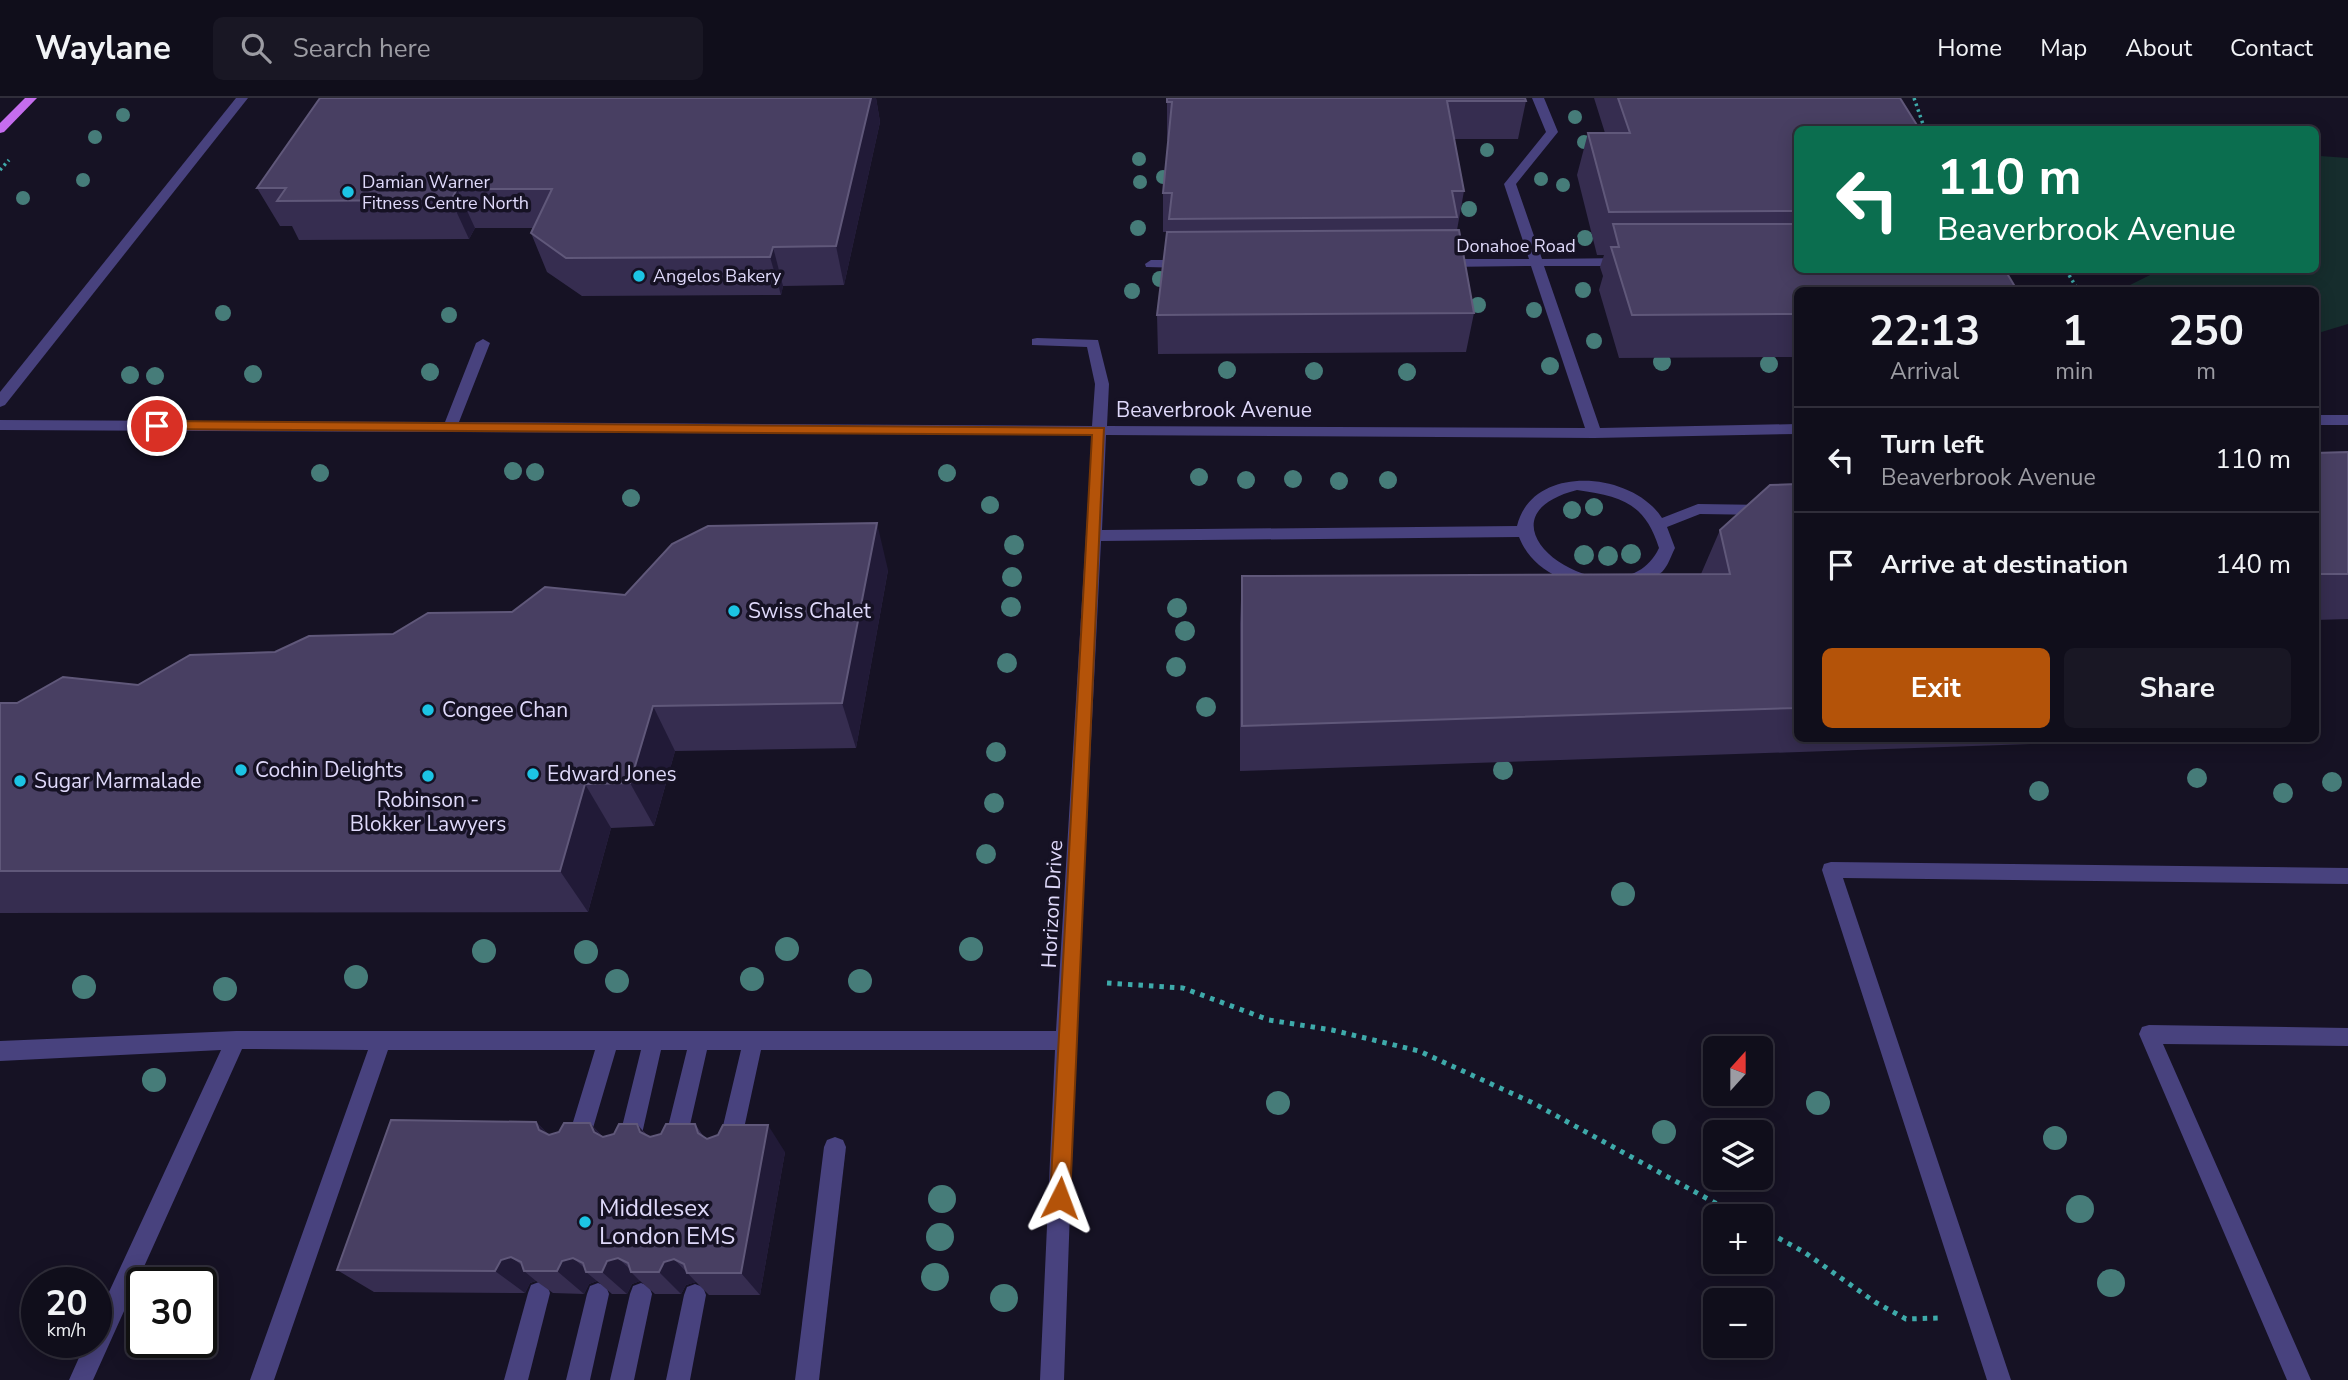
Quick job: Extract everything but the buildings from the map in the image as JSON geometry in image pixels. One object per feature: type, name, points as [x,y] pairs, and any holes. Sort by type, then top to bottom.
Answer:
[{"type":"main road","points":[[0,130],[31,98]]},
{"type":"street","points":[[0,402],[242,98]]},
{"type":"street","points":[[1538,98],[1552,132],[1510,184],[1594,433]]},
{"type":"street","name":"Donahoe Road","points":[[1427,264],[1647,262]]},
{"type":"street","points":[[1151,264],[1192,264]]},
{"type":"street","name":"Horizon Drive","points":[[1037,342],[1093,343],[1101,384],[1066,1041],[1052,1380]]},
{"type":"street","points":[[450,427],[483,343]]},
{"type":"street","points":[[2319,420],[2348,420]]},
{"type":"street","name":"Beaverbrook Avenue","points":[[0,425],[1594,433],[1794,429]]},
{"type":"street","points":[[1577,485],[1611,489],[1640,503],[1661,524],[1667,548],[1656,569],[1630,582],[1596,584],[1562,574],[1536,555],[1524,531],[1528,508],[1547,492],[1577,485]]},
{"type":"street","points":[[1661,524],[1698,509],[1766,510]]},
{"type":"street","points":[[1093,536],[1524,531]]},
{"type":"street","points":[[1999,1380],[1831,870],[2348,876]]},
{"type":"street","points":[[2300,1380],[2149,1034],[2348,1037]]},
{"type":"street","points":[[0,1051],[236,1041],[1066,1041]]},
{"type":"street","points":[[80,1380],[236,1041]]},
{"type":"street","points":[[262,1380],[381,1041]]},
{"type":"street","points":[[576,1149],[608,1041]]},
{"type":"street","points":[[673,1151],[699,1041]]},
{"type":"street","points":[[728,1152],[753,1041]]},
{"type":"street","points":[[628,1151],[653,1042]]},
{"type":"street","points":[[807,1380],[835,1147]]},
{"type":"street","points":[[516,1380],[539,1293]]},
{"type":"street","points":[[578,1380],[598,1294]]},
{"type":"street","points":[[622,1380],[641,1294]]},
{"type":"street","points":[[678,1380],[695,1295]]},
{"type":"path","points":[[1914,98],[1924,126]]},
{"type":"path","points":[[1070,983],[1154,984],[1183,989],[1269,1020],[1332,1030],[1419,1051],[1532,1103],[1717,1204]]},
{"type":"path","points":[[1773,1235],[1804,1252],[1875,1302],[1906,1319],[1979,1317]]},
{"type":"green space","points":[[2319,156],[2348,158],[2348,324],[2319,333],[2319,287],[2129,287],[2154,273],[2319,273]]},
{"type":"place","name":"Damian Warner Fitness Centre North","points":[[348,192]]},
{"type":"place","name":"Angelos Bakery","points":[[639,276]]},
{"type":"place","name":"Swiss Chalet","points":[[734,611]]},
{"type":"place","name":"Congee Chan","points":[[428,710]]},
{"type":"place","name":"Cochin Delights","points":[[241,770]]},
{"type":"place","name":"Edward Jones","points":[[533,774]]},
{"type":"place","name":"Robinson - Blokker Lawyers","points":[[428,776]]},
{"type":"place","name":"Sugar Marmalade","points":[[20,781]]},
{"type":"place","name":"Middlesex London EMS","points":[[585,1222]]},
{"type":"route","points":[[157,426],[1099,431],[1060,1198]]}]
